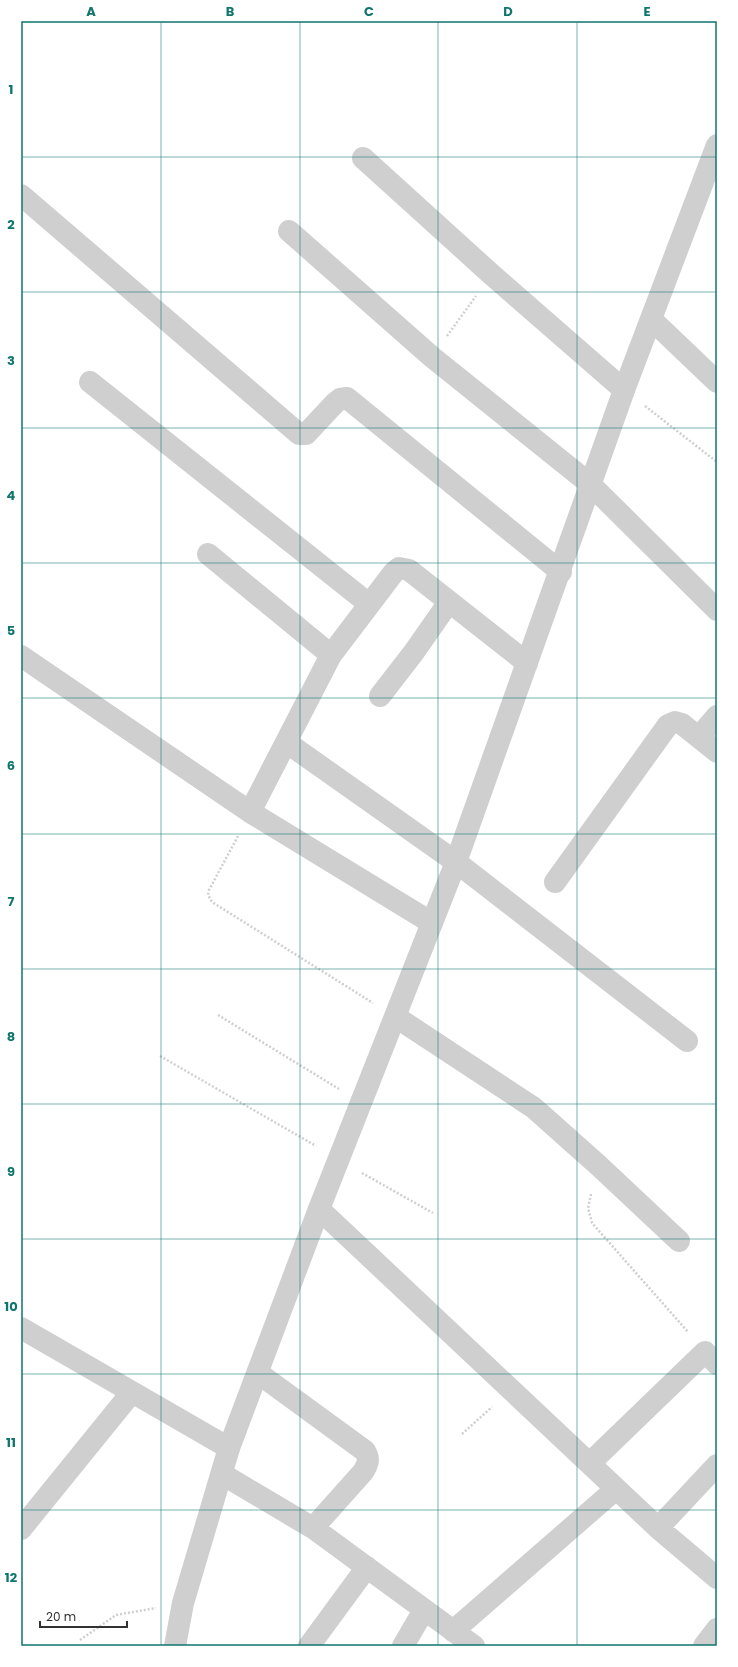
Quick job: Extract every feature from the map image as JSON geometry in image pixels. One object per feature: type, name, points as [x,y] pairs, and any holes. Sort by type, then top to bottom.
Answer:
[{"type":"street","points":[[174,1646],[183,1603],[229,1448],[319,1210],[456,862],[624,390],[652,320],[717,145]]},
{"type":"street","points":[[363,158],[491,274],[624,390]]},
{"type":"street","points":[[21,195],[299,434],[306,434],[335,403],[340,399],[346,398],[560,572]]},
{"type":"street","points":[[289,231],[432,357],[590,484],[717,610]]},
{"type":"street","points":[[652,320],[717,382]]},
{"type":"street","points":[[90,382],[369,604]]},
{"type":"street","points":[[208,554],[331,656]]},
{"type":"street","points":[[250,812],[331,656],[369,604],[394,572],[399,568],[409,570],[527,663]]},
{"type":"street","points":[[380,696],[414,652],[449,602]]},
{"type":"street","points":[[21,656],[250,812],[432,923]]},
{"type":"street","points":[[699,737],[717,716]]},
{"type":"street","points":[[555,882],[668,725],[674,722],[682,724],[717,752]]},
{"type":"street","points":[[286,742],[456,862],[688,1041]]},
{"type":"street","points":[[396,1017],[534,1108],[598,1165],[679,1241]]},
{"type":"street","points":[[319,1210],[658,1528],[717,1578]]},
{"type":"street","points":[[21,1328],[229,1448]]},
{"type":"street","points":[[590,1463],[711,1358]]},
{"type":"street","points":[[258,1373],[365,1451],[368,1455],[368,1464],[363,1472],[313,1528]]},
{"type":"street","points":[[21,1529],[132,1392]]},
{"type":"street","points":[[658,1528],[717,1465]]},
{"type":"street","points":[[222,1474],[313,1528],[474,1646]]},
{"type":"street","points":[[453,1631],[616,1488]]},
{"type":"street","points":[[309,1646],[367,1568]]},
{"type":"street","points":[[403,1646],[424,1610]]},
{"type":"street","points":[[704,1646],[717,1629]]},
{"type":"path","points":[[432,357],[491,274]]},
{"type":"path","points":[[624,390],[717,462]]},
{"type":"path","points":[[250,812],[209,890],[209,899],[217,906],[396,1017]]},
{"type":"path","points":[[218,1015],[361,1103]]},
{"type":"path","points":[[160,1056],[433,1213]]},
{"type":"path","points":[[598,1165],[588,1208],[592,1223],[711,1358]]},
{"type":"path","points":[[462,1434],[511,1390]]},
{"type":"path","points":[[80,1640],[116,1615],[183,1603]]}]
